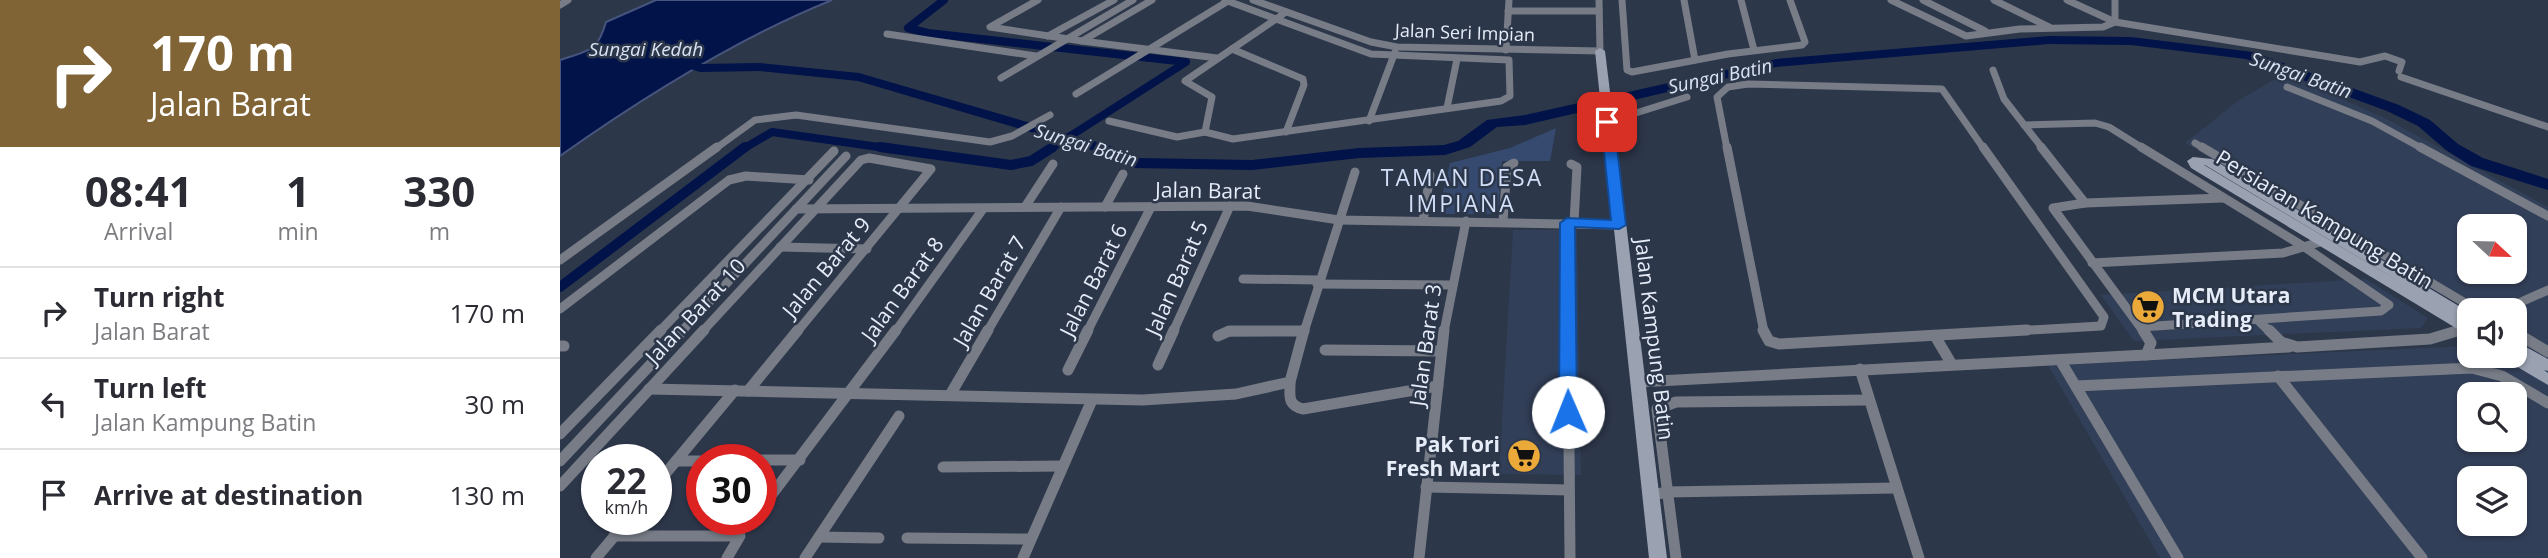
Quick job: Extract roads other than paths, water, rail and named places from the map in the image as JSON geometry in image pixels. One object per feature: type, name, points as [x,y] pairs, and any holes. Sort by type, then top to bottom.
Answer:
[{"type":"street","points":[[560,5],[568,0]]},
{"type":"street","points":[[1038,0],[990,27],[1061,41],[1082,41],[1139,54],[1217,58]]},
{"type":"street","points":[[1047,37],[1114,0]]},
{"type":"street","points":[[1001,78],[1133,0]]},
{"type":"street","points":[[1082,41],[1152,0]]},
{"type":"street","name":"Jalan Seri Impian","points":[[1253,0],[1371,42],[1397,47],[1600,51]]},
{"type":"street","points":[[1506,50],[1509,0]]},
{"type":"street","points":[[1574,0],[1574,11]]},
{"type":"street","name":"Jalan Kampung Batin","points":[[1599,0],[1600,51],[1619,225],[1639,382],[1660,494],[1658,558]]},
{"type":"street","points":[[1622,0],[1628,71],[1804,44],[1790,0]]},
{"type":"street","points":[[1684,0],[1695,60]]},
{"type":"street","points":[[1741,0],[1754,50]]},
{"type":"street","points":[[1891,0],[1966,36],[1985,32],[2103,27],[2115,22]]},
{"type":"street","points":[[1924,0],[1985,32]]},
{"type":"street","points":[[1994,0],[2053,28]]},
{"type":"street","points":[[2067,0],[2115,22],[2360,62],[2376,55],[2386,56],[2402,62],[2400,74],[2548,127]]},
{"type":"street","points":[[2115,0],[2115,22]]},
{"type":"street","points":[[1076,94],[1226,1],[1371,54],[1511,61],[1508,98],[1370,121],[1233,139],[1205,132],[1177,137],[1109,121]]},
{"type":"street","points":[[1508,11],[1599,11]]},
{"type":"street","points":[[1205,132],[1212,97],[1185,81],[1286,12]]},
{"type":"street","points":[[887,34],[1036,56]]},
{"type":"street","points":[[1370,121],[1397,47]]},
{"type":"street","points":[[1232,48],[1303,79],[1304,85],[1286,132]]},
{"type":"street","points":[[1447,108],[1457,59]]},
{"type":"street","points":[[1993,70],[2004,99],[2085,203]]},
{"type":"street","points":[[1748,84],[1858,89],[1931,86],[1942,89],[2104,321],[2101,326],[1936,336],[1779,344],[1769,341],[1764,334],[1718,93],[1728,87],[1748,84]]},
{"type":"street","points":[[2287,87],[2395,133],[2548,216]]},
{"type":"street","points":[[1606,110],[1687,97]]},
{"type":"street","points":[[560,260],[755,120],[796,115],[984,142],[1004,140],[1050,115]]},
{"type":"street","points":[[2024,125],[2095,123],[2109,127],[2385,299],[2388,308],[2259,321],[2141,327]]},
{"type":"street","points":[[2194,143],[2457,298]]},
{"type":"street","points":[[560,434],[834,151]]},
{"type":"street","points":[[560,461],[846,156]]},
{"type":"street","name":"Jalan Barat 10","points":[[560,485],[858,162],[869,158],[929,167]]},
{"type":"street","points":[[1503,221],[1507,167],[1514,163]]},
{"type":"street","points":[[1025,208],[1053,164]]},
{"type":"street","points":[[1570,558],[1571,223],[1577,167],[1571,164]]},
{"type":"street","name":"Persiaran Kampung Batin","points":[[2457,319],[2202,164],[2320,242],[2457,320]]},
{"type":"street","name":"Jalan Barat 9","points":[[748,391],[931,171],[929,167]]},
{"type":"street","points":[[1355,172],[1304,331],[1290,382],[1290,402],[1294,407],[1303,409],[1438,386]]},
{"type":"street","points":[[1105,207],[1123,174]]},
{"type":"street","points":[[1423,221],[1430,175]]},
{"type":"street","points":[[560,309],[729,180],[746,176],[824,180]]},
{"type":"street","points":[[2146,355],[2151,343],[2141,327],[2053,208],[2085,203],[2223,198]]},
{"type":"street","name":"Jalan Barat 6","points":[[1068,370],[1151,206]]},
{"type":"street","name":"Jalan Barat","points":[[796,209],[1230,206],[1272,209],[1339,220],[1619,225]]},
{"type":"street","name":"Jalan Barat 5","points":[[1158,365],[1230,206]]},
{"type":"street","name":"Jalan Barat 7","points":[[950,395],[1060,207]]},
{"type":"street","name":"Jalan Barat 8","points":[[777,489],[983,209]]},
{"type":"street","name":"Jalan Barat 3","points":[[1419,558],[1441,351],[1466,221]]},
{"type":"street","points":[[2092,263],[2283,253],[2320,242]]},
{"type":"street","points":[[780,247],[867,249]]},
{"type":"street","points":[[1242,279],[1453,285]]},
{"type":"street","points":[[2527,299],[2548,289]]},
{"type":"street","points":[[2259,321],[2281,342],[2297,346]]},
{"type":"street","points":[[1639,382],[2430,339],[2457,330]]},
{"type":"street","points":[[1219,336],[1229,331],[1304,331]]},
{"type":"street","points":[[1936,336],[1951,363]]},
{"type":"street","points":[[2527,339],[2548,352]]},
{"type":"street","points":[[1325,350],[1441,351]]},
{"type":"street","points":[[2527,353],[2548,366]]},
{"type":"street","points":[[2060,360],[2178,558]]},
{"type":"street","points":[[2527,367],[2548,380]]},
{"type":"street","points":[[2076,386],[2472,368],[2494,372],[2548,403]]},
{"type":"street","points":[[1860,369],[1919,558]]},
{"type":"street","points":[[2278,376],[2422,558]]},
{"type":"street","points":[[649,388],[851,391],[1092,400],[1198,398],[1275,387],[1290,382]]},
{"type":"street","points":[[672,466],[735,390]]},
{"type":"street","points":[[1023,558],[1092,400]]},
{"type":"street","points":[[1676,558],[1660,494],[1657,409],[1665,403],[1868,400]]},
{"type":"street","points":[[805,558],[899,416]]},
{"type":"street","points":[[777,460],[800,460]]},
{"type":"street","points":[[676,461],[686,461]]},
{"type":"street","points":[[943,467],[1062,466]]},
{"type":"street","points":[[1426,487],[1569,490]]},
{"type":"street","points":[[1660,494],[1895,488]]},
{"type":"street","points":[[596,558],[614,536],[740,536],[727,558]]},
{"type":"street","points":[[819,537],[879,538]]},
{"type":"street","points":[[906,538],[1030,539]]},
{"type":"water","name":"Sungai Kedah","points":[[656,0],[832,0],[761,32],[692,70],[560,156],[560,60],[591,49],[599,40],[606,22]]},
{"type":"waterway","points":[[944,0],[908,28],[928,33],[1186,62],[1050,149]]},
{"type":"waterway","name":"Sungai Batin","points":[[675,62],[700,68],[760,67],[859,77],[1104,149],[1134,163],[1252,165],[1359,153],[1445,150],[1464,144],[1493,123],[1525,120],[1776,63],[2049,40],[2131,41],[2248,55],[2393,108],[2424,123],[2452,147],[2477,162],[2548,185]]},
{"type":"waterway","points":[[743,149],[772,132],[893,149]]},
{"type":"waterway","points":[[560,287],[745,147]]},
{"type":"waterway","points":[[880,147],[1011,165],[1031,161],[1053,147]]},
{"type":"place","name":"MCM Utara Trading","points":[[2148,307]]},
{"type":"place","name":"Pak Tori Fresh Mart","points":[[1524,456]]},
{"type":"district","name":"TAMAN DESA IMPIANA","points":[[1462,190]]}]
